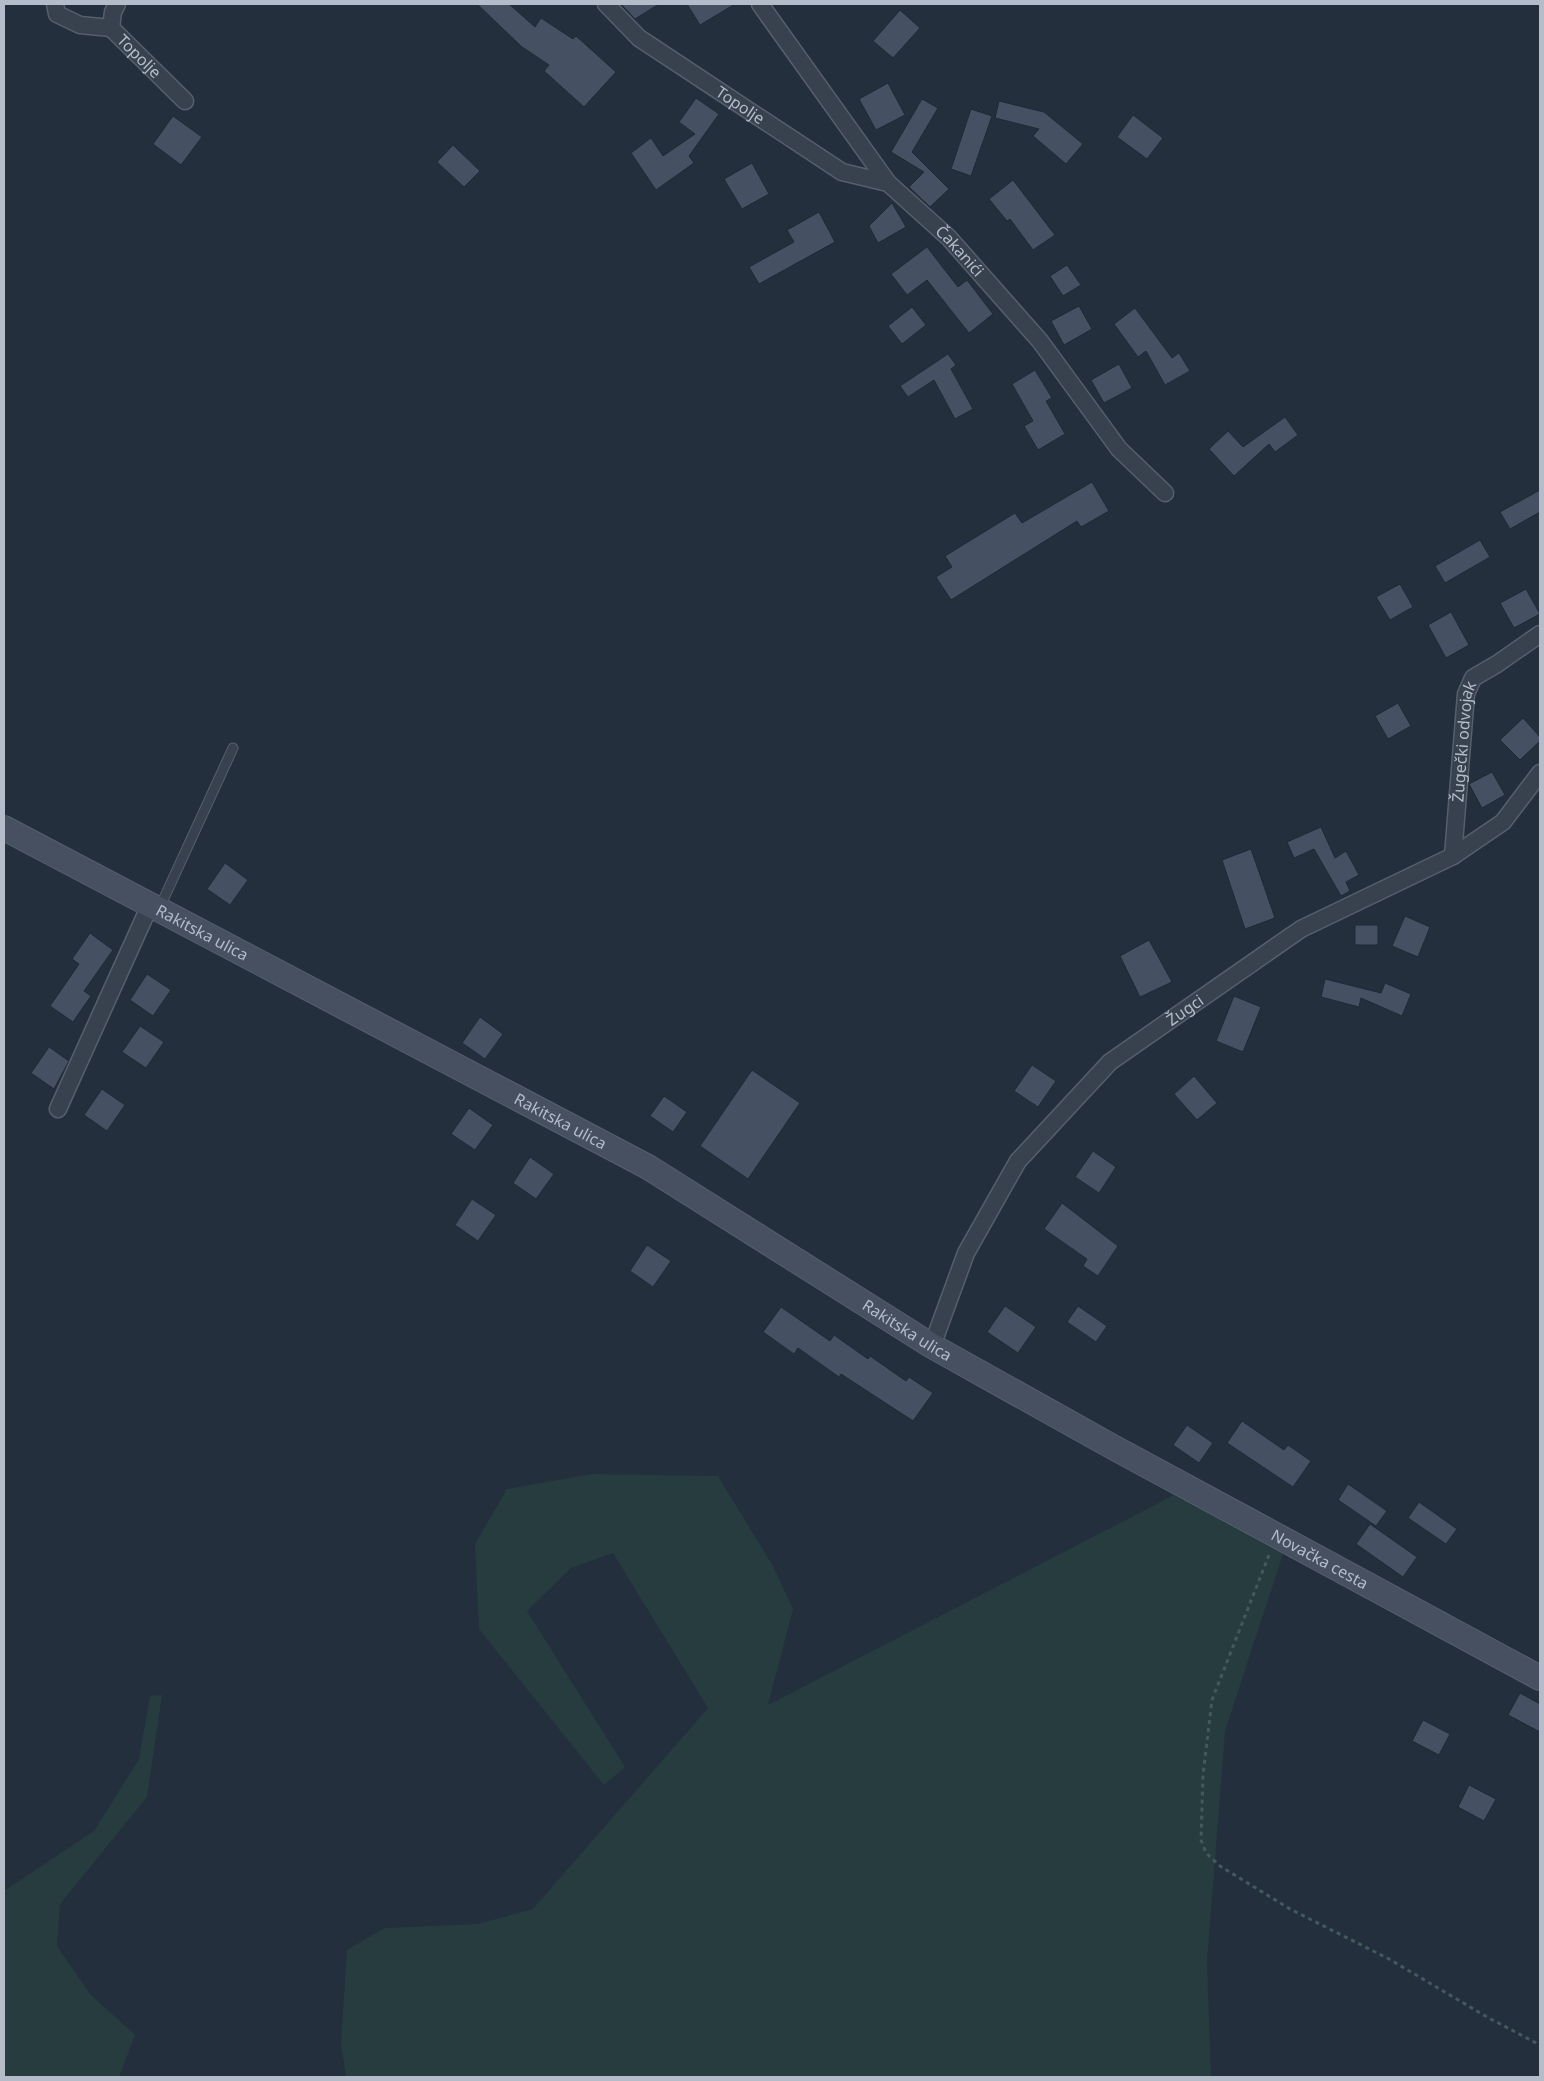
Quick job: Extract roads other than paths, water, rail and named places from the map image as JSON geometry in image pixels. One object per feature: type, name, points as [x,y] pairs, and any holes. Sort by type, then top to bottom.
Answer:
[{"type":"street","points":[[55,4],[57,14],[80,24],[111,28]]},
{"type":"street","name":"Topolje","points":[[117,4],[113,12],[111,28],[185,101]]},
{"type":"street","name":"Topolje","points":[[606,4],[639,38],[842,172],[888,183]]},
{"type":"street","name":"Čakanići","points":[[760,4],[888,183],[949,238],[1040,341],[1119,449],[1165,493]]},
{"type":"street","name":"Žugečki odvojak","points":[[1453,856],[1466,694],[1473,678],[1540,634]]},
{"type":"street","name":"Žugci","points":[[932,1346],[966,1252],[1018,1161],[1110,1062],[1301,929],[1453,856],[1503,822],[1540,773]]},
{"type":"street","name":"Rakitska ulica","points":[[4,828],[648,1167],[932,1346],[1101,1440]]},
{"type":"street","points":[[58,1108],[154,907]]},
{"type":"street","name":"Novačka cesta","points":[[1101,1440],[1540,1678]]},
{"type":"lane","points":[[154,907],[233,748]]}]
